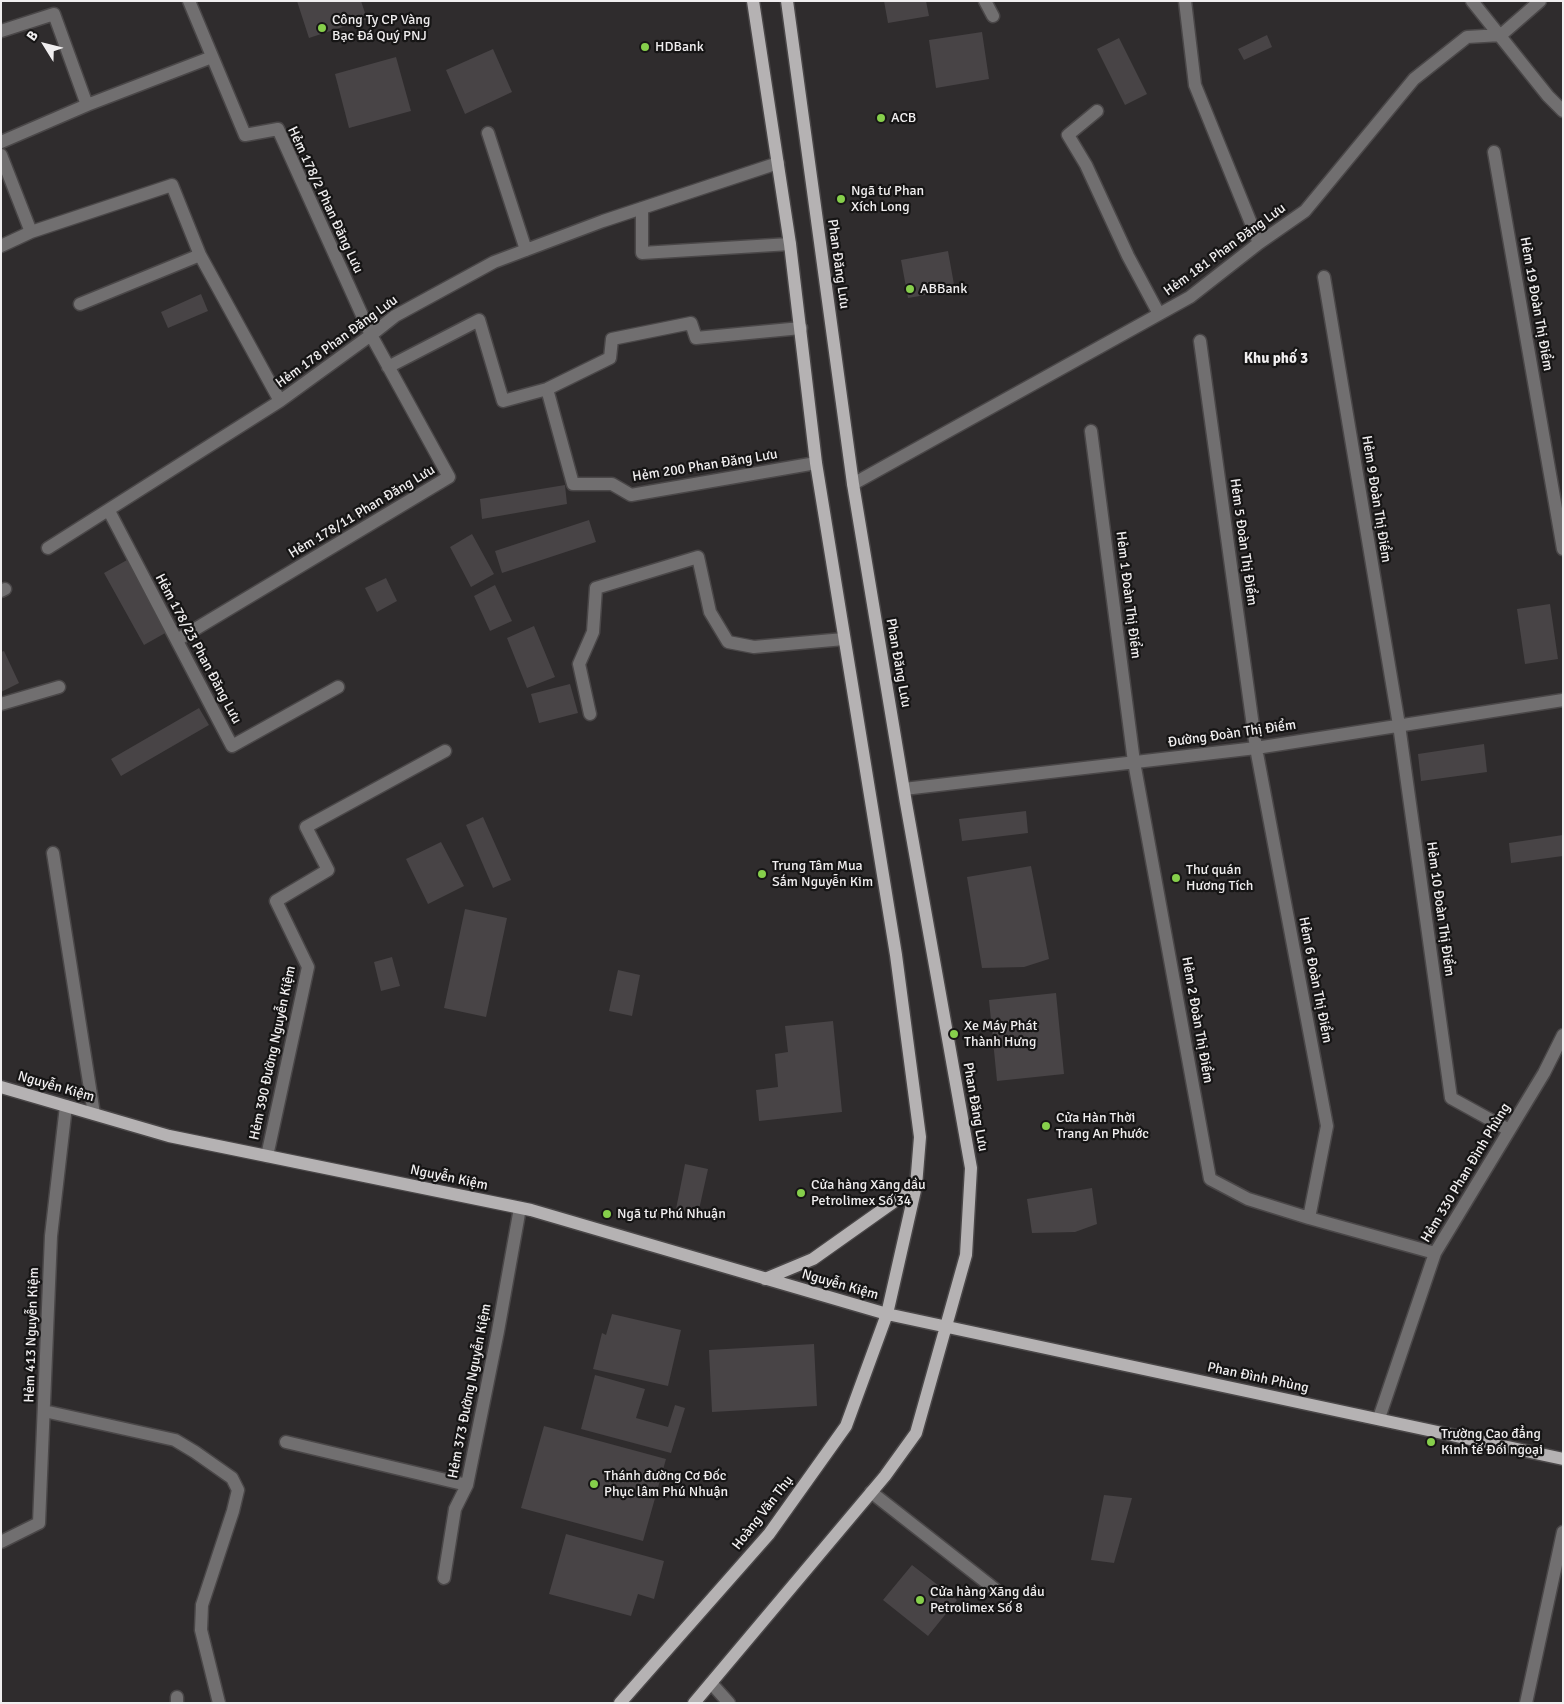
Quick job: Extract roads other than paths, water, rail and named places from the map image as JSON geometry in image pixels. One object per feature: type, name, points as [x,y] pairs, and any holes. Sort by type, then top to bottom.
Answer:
[{"type":"main road","points":[[753,1],[790,244],[816,463],[896,955],[920,1137],[916,1186],[887,1314]]},
{"type":"main road","name":"Phan Đăng Lưu","points":[[787,1],[852,484],[971,1168],[966,1255],[947,1327]]},
{"type":"main road","name":"Nguyễn Kiệm","points":[[1,1087],[169,1136],[520,1208],[887,1314],[947,1327]]},
{"type":"main road","points":[[765,1279],[813,1259],[916,1186]]},
{"type":"main road","name":"Hoàng Văn Thụ","points":[[620,1703],[769,1534],[846,1426],[887,1314]]},
{"type":"main road","points":[[694,1703],[871,1492],[916,1433],[947,1327]]},
{"type":"main road","name":"Phan Đình Phùng","points":[[947,1327],[1379,1418],[1563,1459]]},
{"type":"street","name":"Hẻm 178/2 Phan Đăng Lưu","points":[[189,1],[245,135],[278,129],[371,335]]},
{"type":"street","points":[[985,1],[992,16]]},
{"type":"street","points":[[1185,1],[1195,85],[1259,243]]},
{"type":"street","points":[[1472,1],[1548,96],[1563,111]]},
{"type":"street","points":[[1501,35],[1540,1]]},
{"type":"street","points":[[1,31],[54,14],[88,105]]},
{"type":"street","name":"Hẻm 181 Phan Đăng Lưu","points":[[852,484],[1190,297],[1259,243],[1305,211],[1414,79],[1467,38],[1501,35]]},
{"type":"street","points":[[1,142],[88,105],[212,57]]},
{"type":"street","points":[[1097,111],[1068,135],[1086,165],[1128,256],[1159,314]]},
{"type":"street","points":[[488,133],[526,250]]},
{"type":"street","name":"Hẻm 19 Đoàn Thị Điểm","points":[[1494,152],[1563,549]]},
{"type":"street","points":[[1,155],[31,232]]},
{"type":"street","name":"Hẻm 178 Phan Đăng Lưu","points":[[48,548],[280,401],[394,316],[494,262],[642,208],[778,163]]},
{"type":"street","points":[[1,246],[31,232],[172,185],[200,255],[280,401]]},
{"type":"street","points":[[642,208],[642,253],[790,244]]},
{"type":"street","points":[[80,304],[200,255]]},
{"type":"street","name":"Hẻm 9 Đoàn Thị Điểm","points":[[1324,277],[1399,725]]},
{"type":"street","points":[[388,366],[479,320],[503,401],[547,389],[610,358],[612,339],[691,323],[696,338],[801,328]]},
{"type":"street","name":"Hẻm 178/11 Phan Đăng Lưu","points":[[177,640],[449,477],[371,335]]},
{"type":"street","name":"Hẻm 5 Đoàn Thị Điểm","points":[[1200,341],[1256,748]]},
{"type":"street","name":"Hẻm 200 Phan Đăng Lưu","points":[[547,389],[573,484],[612,484],[631,495],[816,463]]},
{"type":"street","name":"Hẻm 1 Đoàn Thị Điểm","points":[[1091,431],[1134,762]]},
{"type":"street","name":"Hẻm 178/23 Phan Đăng Lưu","points":[[108,511],[232,746],[338,687]]},
{"type":"street","points":[[590,714],[579,664],[593,632],[596,588],[698,557],[710,612],[728,642],[754,647],[844,639]]},
{"type":"street","points":[[1,704],[59,687]]},
{"type":"street","name":"Đường Đoàn Thị Điểm","points":[[904,789],[1256,748],[1563,700]]},
{"type":"street","name":"Hẻm 10 Đoàn Thị Điểm","points":[[1399,725],[1451,1098],[1509,1130]]},
{"type":"street","name":"Hẻm 6 Đoàn Thị Điểm","points":[[1256,748],[1327,1126],[1309,1218]]},
{"type":"street","name":"Hẻm 390 Đường Nguyễn Kiệm","points":[[267,1156],[308,967],[276,901],[328,870],[306,827],[445,751]]},
{"type":"street","name":"Hẻm 2 Đoàn Thị Điểm","points":[[1134,762],[1210,1179],[1248,1199],[1309,1218]]},
{"type":"street","points":[[53,853],[94,1114]]},
{"type":"street","name":"Hẻm 330 Phan Đình Phùng","points":[[1379,1418],[1435,1254],[1544,1073],[1563,1035]]},
{"type":"street","name":"Hẻm 413 Nguyễn Kiệm","points":[[1,1542],[39,1523],[51,1236],[66,1106]]},
{"type":"street","name":"Hẻm 373 Đường Nguyễn Kiệm","points":[[444,1578],[455,1509],[467,1485],[498,1331],[520,1208]]},
{"type":"street","points":[[1309,1218],[1435,1254]]},
{"type":"street","points":[[44,1411],[175,1440],[232,1478],[238,1490],[233,1511],[202,1605],[201,1630],[219,1703]]},
{"type":"street","points":[[286,1442],[467,1485]]},
{"type":"street","points":[[871,1492],[996,1590]]},
{"type":"street","points":[[1526,1703],[1563,1532]]},
{"type":"street","points":[[711,1683],[729,1703]]},
{"type":"place","name":"Công Ty CP Vàng Bạc Đá Quý PNJ","points":[[322,28]]},
{"type":"place","name":"HDBank","points":[[645,47]]},
{"type":"place","name":"ACB","points":[[881,118]]},
{"type":"place","name":"Ngã tư Phan Xích Long","points":[[841,199]]},
{"type":"place","name":"ABBank","points":[[910,289]]},
{"type":"place","name":"Trung Tâm Mua Sắm Nguyễn Kim","points":[[762,874]]},
{"type":"place","name":"Thư quán Hương Tích","points":[[1176,878]]},
{"type":"place","name":"Xe Máy Phát Thành Hưng","points":[[954,1034]]},
{"type":"place","name":"Cửa Hàn Thời Trang An Phước","points":[[1046,1126]]},
{"type":"place","name":"Cửa hàng Xăng dầu Petrolimex Số 34","points":[[801,1193]]},
{"type":"place","name":"Ngã tư Phú Nhuận","points":[[607,1214]]},
{"type":"place","name":"Trường Cao đẳng Kinh tế Đối ngoại","points":[[1431,1442]]},
{"type":"place","name":"Thánh đường Cơ Đốc Phục lâm Phú Nhuận","points":[[594,1484]]},
{"type":"place","name":"Cửa hàng Xăng dầu Petrolimex Số 8","points":[[920,1600]]},
{"type":"district","name":"Khu phố 3","points":[[1276,359]]}]
